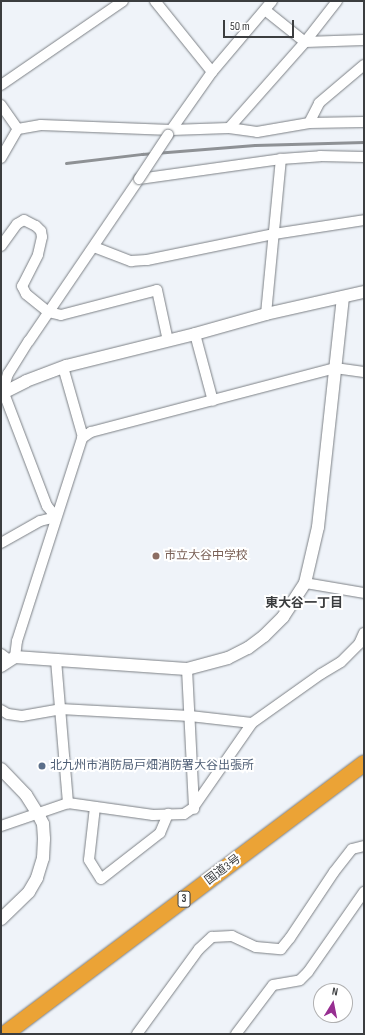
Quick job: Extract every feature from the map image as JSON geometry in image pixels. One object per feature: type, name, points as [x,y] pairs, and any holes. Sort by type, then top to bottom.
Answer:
[{"type":"highway","name":"国道3号","points":[[5,1034],[364,767]]},
{"type":"highway","name":"国道3号","points":[[18,1034],[364,767]]},
{"type":"street","points":[[1,85],[123,1]]},
{"type":"street","points":[[155,1],[212,72]]},
{"type":"street","points":[[56,517],[47,506],[2,393],[8,374],[48,312],[94,247],[139,178],[212,72],[272,1]]},
{"type":"street","points":[[229,128],[305,42],[337,1]]},
{"type":"street","points":[[265,10],[305,42],[364,40]]},
{"type":"street","points":[[309,123],[319,103],[364,66]]},
{"type":"street","points":[[1,105],[18,129]]},
{"type":"street","points":[[1,158],[18,129],[41,125],[170,133],[229,128],[257,132],[309,123],[364,122]]},
{"type":"street","points":[[139,178],[281,159],[320,156],[364,157]]},
{"type":"street","points":[[266,314],[281,159]]},
{"type":"street","points":[[1,246],[17,224],[24,220],[36,226],[41,231],[42,237],[38,254],[22,286],[26,294],[48,312],[61,315],[157,290],[168,341]]},
{"type":"street","points":[[94,247],[131,261],[147,260],[274,234],[364,220]]},
{"type":"street","points":[[2,393],[26,381],[63,367],[195,334],[266,314],[364,292]]},
{"type":"street","points":[[343,297],[335,368],[318,527],[306,583],[283,616],[264,636],[248,648],[228,658],[187,670],[56,660],[7,659],[17,641],[77,449],[83,437],[91,432],[335,368],[364,372]]},
{"type":"street","points":[[195,334],[213,401]]},
{"type":"street","points":[[63,367],[83,437]]},
{"type":"street","points":[[1,543],[40,521],[56,517]]},
{"type":"street","points":[[306,583],[364,593]]},
{"type":"street","points":[[1,826],[68,803],[153,815],[184,814],[194,809],[252,723],[321,674],[342,662],[359,644],[364,633]]},
{"type":"street","points":[[56,660],[68,803]]},
{"type":"street","points":[[187,670],[194,809]]},
{"type":"street","points":[[1,710],[8,714],[22,716],[60,709],[190,716],[252,723]]},
{"type":"street","points":[[1,919],[28,892],[37,878],[43,858],[44,839],[43,824],[38,814],[26,795],[3,774]]},
{"type":"street","points":[[95,807],[90,860],[101,879],[160,833],[168,814]]},
{"type":"street","points":[[137,1034],[199,949],[212,937],[232,936],[256,947],[281,949],[334,872],[352,849],[364,846]]},
{"type":"street","points":[[236,1034],[273,985],[300,980],[308,972],[364,892]]},
{"type":"railway","points":[[66,163],[142,154],[255,145],[364,142]]},
{"type":"place","name":"市立大谷中学校","points":[[156,556]]},
{"type":"place","name":"北九州市消防局戸畑消防署大谷出張所","points":[[42,766]]},
{"type":"district","name":"東大谷一丁目","points":[[304,603]]}]
